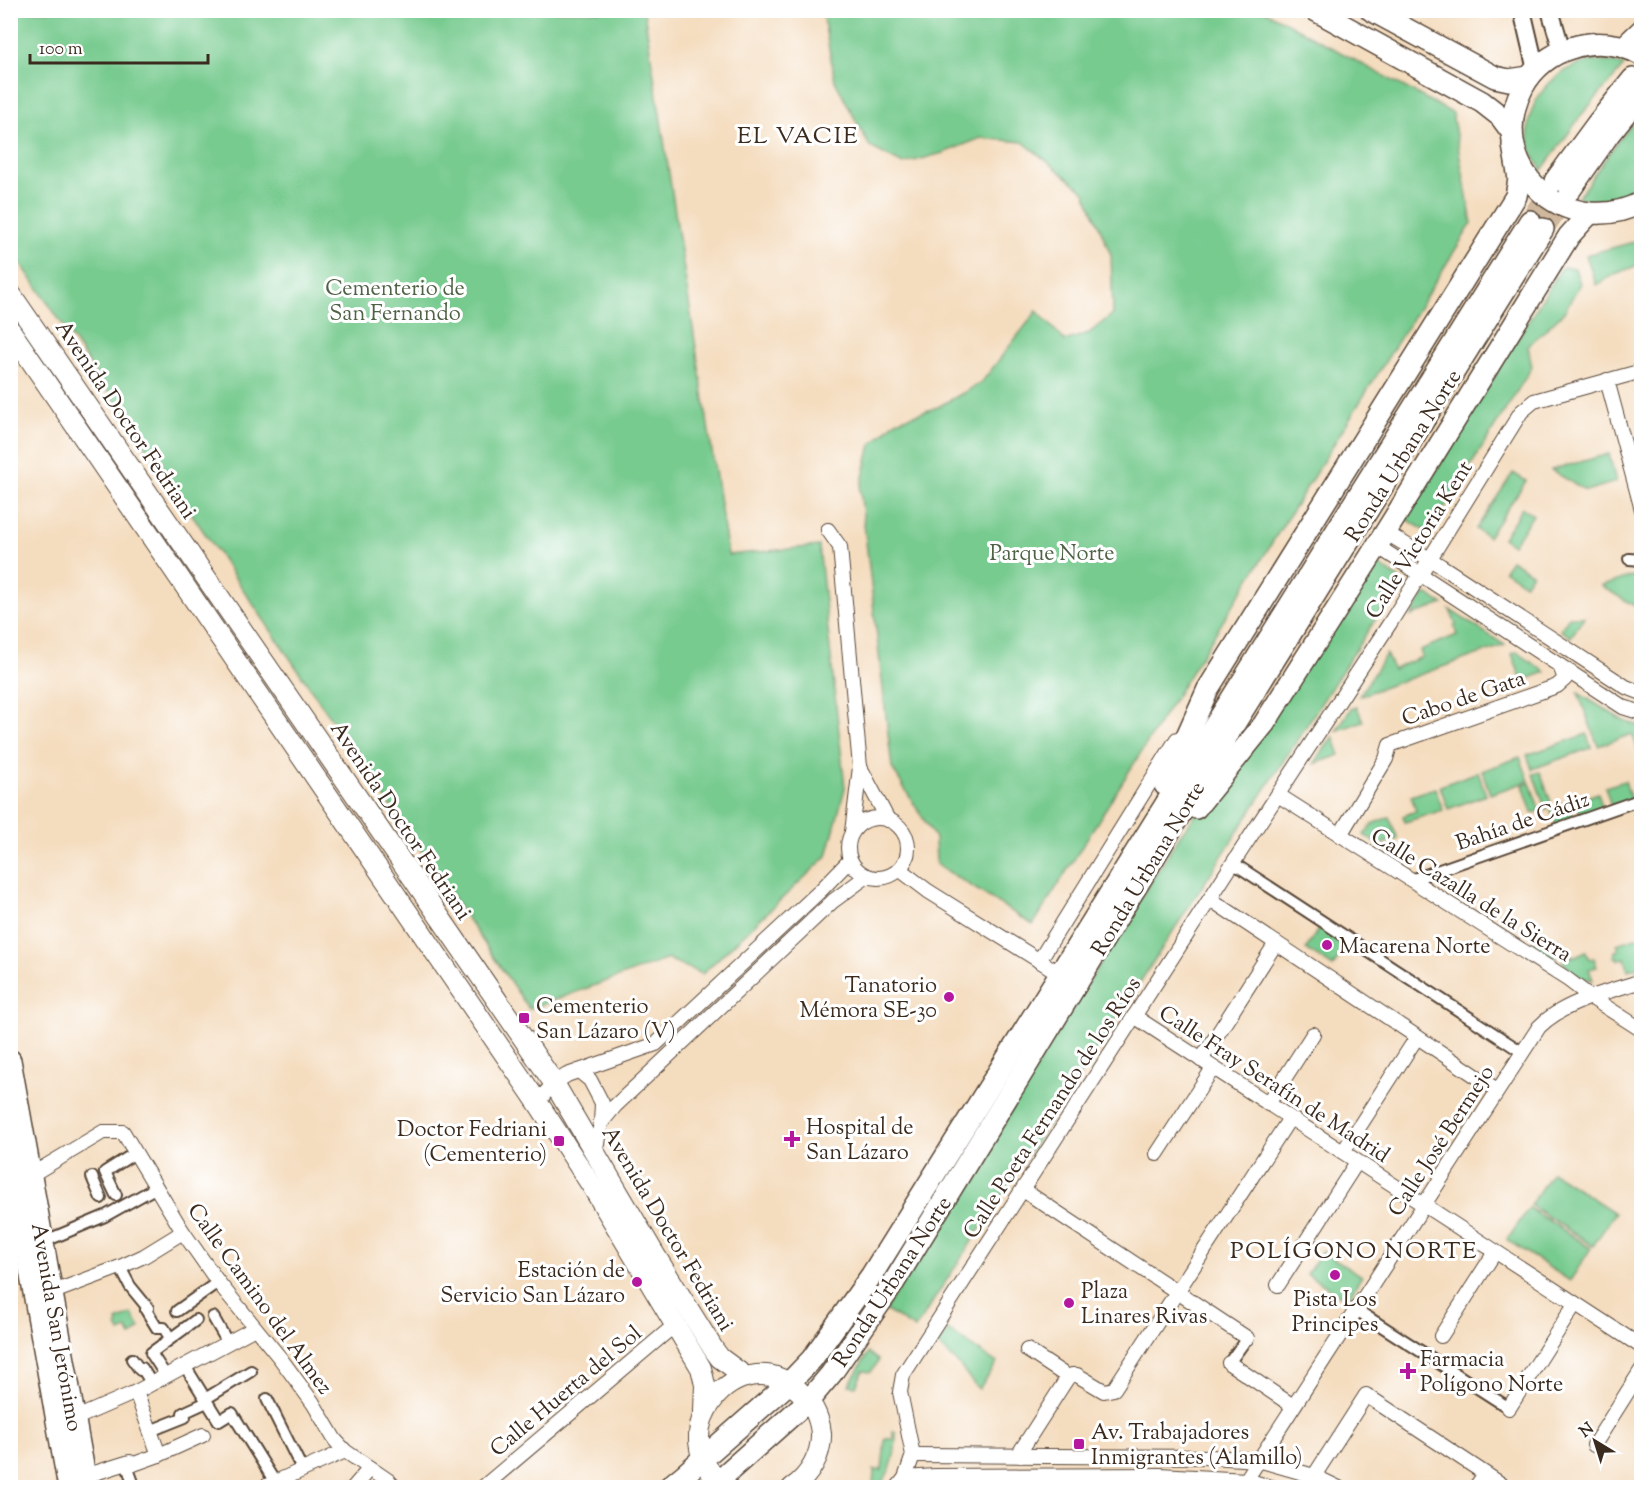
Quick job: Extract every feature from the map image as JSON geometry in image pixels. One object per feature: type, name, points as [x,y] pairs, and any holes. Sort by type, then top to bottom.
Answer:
[{"type":"main road","points":[[1315,10],[1482,102],[1500,116],[1513,139],[1522,169],[1539,190],[1560,205],[1589,214],[1599,214],[1623,210],[1641,202]]},
{"type":"main road","points":[[1371,10],[1495,77],[1509,80],[1533,74]]},
{"type":"main road","points":[[1142,860],[1208,689],[1515,196],[1519,179],[1513,139],[1515,108],[1519,95],[1533,74],[1562,51],[1587,44],[1611,44],[1633,51],[1641,30]]},
{"type":"main road","points":[[1563,185],[1609,134],[1637,86]]},
{"type":"main road","points":[[1142,860],[1264,724],[1569,236],[1589,214]]},
{"type":"main road","name":"Ronda Urbana Norte","points":[[668,1488],[789,1383],[812,1359],[871,1276],[1059,974],[1142,860],[1231,729],[1537,225]]},
{"type":"main road","name":"Avenida Doctor Fedriani","points":[[10,292],[554,1083],[714,1350],[720,1358],[746,1377]]},
{"type":"main road","name":"Avenida Doctor Fedriani","points":[[10,330],[538,1103],[676,1324],[701,1368],[705,1385],[704,1411],[699,1439],[703,1458]]},
{"type":"main road","name":"Ronda Urbana Norte","points":[[719,1485],[809,1400],[831,1374],[891,1287],[1142,860]]},
{"type":"main road","name":"Avenida San Jerónimo","points":[[10,1060],[74,1419],[80,1484]]},
{"type":"main road","name":"Avenida San Jerónimo","points":[[10,1159],[80,1484]]},
{"type":"main road","points":[[704,1411],[725,1386],[746,1377],[768,1376],[789,1383],[809,1400],[820,1425],[817,1488]]},
{"type":"main road","points":[[792,1488],[806,1476],[817,1457]]},
{"type":"main road","points":[[703,1458],[719,1485]]},
{"type":"street","points":[[1522,10],[1533,74]]},
{"type":"street","points":[[1550,10],[1562,51]]},
{"type":"street","name":"Calle Victoria Kent","points":[[1278,795],[1421,575],[1521,412],[1534,401],[1641,371]]},
{"type":"street","points":[[1606,380],[1641,510]]},
{"type":"street","points":[[828,530],[840,547],[860,767],[848,850],[850,860],[867,876],[884,877],[899,869],[905,861],[908,851],[907,841],[897,825],[888,820],[878,818],[868,820],[852,832]]},
{"type":"street","points":[[1381,539],[1430,559],[1626,687],[1641,693]]},
{"type":"street","points":[[1381,539],[1421,575],[1623,707],[1641,713]]},
{"type":"street","points":[[1629,560],[1641,560]]},
{"type":"street","name":"Cabo de Gata","points":[[1340,835],[1386,759],[1390,745],[1557,686],[1565,679],[1560,666]]},
{"type":"street","points":[[1039,961],[1208,689]]},
{"type":"street","points":[[860,767],[888,820]]},
{"type":"street","name":"Calle Cazalla de la Sierra","points":[[1278,795],[1567,979],[1641,1030]]},
{"type":"street","name":"Calle Poeta Fernando de los Ríos","points":[[913,1455],[900,1392],[903,1375],[1278,795]]},
{"type":"street","name":"Bahía de Cádiz","points":[[1411,880],[1640,800],[1641,806]]},
{"type":"street","points":[[538,1103],[554,1083],[579,1071],[656,1044],[821,890],[850,860]]},
{"type":"street","points":[[1233,863],[1522,1052]]},
{"type":"street","points":[[899,869],[928,891],[1059,974]]},
{"type":"street","points":[[601,1123],[651,1071],[833,901],[867,876]]},
{"type":"street","points":[[1210,899],[1497,1090]]},
{"type":"street","points":[[1157,1155],[1276,943]]},
{"type":"street","name":"Calle José Bermejo","points":[[1246,1480],[1497,1090],[1546,1020],[1553,1014],[1641,981]]},
{"type":"street","name":"Calle Fray Serafín de Madrid","points":[[1134,1016],[1641,1347]]},
{"type":"street","points":[[1268,1104],[1313,1034]]},
{"type":"street","points":[[1343,1152],[1417,1037]]},
{"type":"street","points":[[651,1071],[656,1044]]},
{"type":"street","points":[[579,1071],[590,1080],[602,1103],[595,1153]]},
{"type":"street","points":[[1018,1455],[1068,1377],[1077,1375],[1104,1391],[1114,1389],[1290,1118]]},
{"type":"street","name":"Calle Camino del Almez","points":[[31,1175],[103,1132],[123,1132],[183,1232],[218,1282],[280,1358],[313,1403],[335,1440],[345,1451],[390,1481],[395,1488]]},
{"type":"street","points":[[116,1195],[105,1172],[135,1153]]},
{"type":"street","points":[[1278,1285],[1357,1161]]},
{"type":"street","points":[[92,1177],[99,1193],[110,1182]]},
{"type":"street","points":[[43,1242],[105,1216],[157,1187]]},
{"type":"street","points":[[1023,1190],[1246,1338],[1229,1363],[1293,1406]]},
{"type":"street","points":[[51,1293],[120,1268],[183,1232]]},
{"type":"street","points":[[1441,1336],[1494,1252]]},
{"type":"street","points":[[120,1268],[130,1286],[148,1308],[146,1310],[150,1319],[157,1328],[164,1328],[171,1338]]},
{"type":"street","points":[[177,1311],[218,1282]]},
{"type":"street","points":[[1355,1310],[1509,1408],[1575,1304]]},
{"type":"street","points":[[213,1317],[228,1343]]},
{"type":"street","points":[[166,1376],[151,1353],[196,1320]]},
{"type":"street","name":"Calle Huerta del Sol","points":[[482,1488],[676,1324]]},
{"type":"street","points":[[74,1419],[152,1384],[255,1328]]},
{"type":"street","points":[[1028,1350],[1068,1377]]},
{"type":"street","points":[[132,1359],[140,1370],[142,1368],[152,1384]]},
{"type":"street","points":[[185,1366],[219,1420],[232,1413],[271,1486],[302,1469],[345,1451]]},
{"type":"street","points":[[1594,1445],[1641,1369]]},
{"type":"street","points":[[150,1431],[185,1417],[183,1413],[251,1371]]},
{"type":"street","points":[[136,1392],[159,1455]]},
{"type":"street","points":[[1314,1476],[1366,1395],[1507,1488]]},
{"type":"street","points":[[267,1399],[302,1469]]},
{"type":"street","points":[[80,1484],[126,1463],[130,1462],[131,1465],[159,1455],[203,1435]]},
{"type":"street","points":[[1274,1488],[1246,1480],[1137,1479],[901,1483],[913,1455],[1211,1457],[1258,1461],[1314,1476],[1339,1488]]},
{"type":"street","points":[[126,1463],[135,1488]]},
{"type":"street","points":[[353,1488],[370,1468]]},
{"type":"street","points":[[1475,1488],[1485,1473]]},
{"type":"street","points":[[1112,1488],[1137,1479]]},
{"type":"green space","name":"Cementerio de San Fernando","points":[[10,11],[644,11],[728,555],[819,546],[845,788],[827,856],[702,974],[668,959],[529,1009],[11,249]]},
{"type":"green space","name":"Parque Norte","points":[[822,11],[1265,11],[1452,113],[1472,223],[1033,925],[936,864],[935,838],[892,768],[860,489],[871,445],[896,421],[938,407],[981,383],[1037,311],[1065,341],[1089,333],[1113,314],[1111,255],[1085,192],[1023,142],[981,138],[943,153],[903,164],[870,147],[835,81]]},
{"type":"green space","points":[[1592,61],[1613,62],[1624,66],[1583,113],[1542,170],[1532,153],[1528,135],[1530,118],[1536,102],[1545,88],[1558,76],[1574,66]]},
{"type":"green space","points":[[1641,113],[1641,186],[1611,199],[1595,200],[1578,197],[1618,141]]},
{"type":"green space","points":[[1641,240],[1641,264],[1615,274],[1596,285],[1586,255]]},
{"type":"green space","points":[[1562,267],[1575,268],[1580,284],[1564,312],[1528,346],[1532,367],[1429,533],[1406,519]]},
{"type":"green space","points":[[1609,454],[1616,482],[1586,491],[1551,470]]},
{"type":"green space","points":[[1513,473],[1526,481],[1488,537],[1476,529]]},
{"type":"green space","points":[[1522,508],[1533,515],[1513,545],[1503,538]]},
{"type":"green space","points":[[1511,560],[1532,573],[1525,584],[1504,570]]},
{"type":"green space","points":[[1373,561],[1401,580],[915,1329],[885,1310],[1180,835],[1210,796]]},
{"type":"green space","points":[[1639,574],[1641,610],[1601,586]]},
{"type":"green space","points":[[1424,595],[1443,604],[1411,616]]},
{"type":"green space","points":[[1450,610],[1505,645],[1359,696],[1386,654],[1393,669],[1422,657],[1420,650],[1457,635]]},
{"type":"green space","points":[[1569,617],[1584,617],[1571,637],[1560,630]]},
{"type":"green space","points":[[1517,652],[1546,672],[1522,681],[1512,654]]},
{"type":"green space","points":[[1578,693],[1624,721],[1641,726],[1641,757],[1632,734],[1598,746]]},
{"type":"green space","points":[[1357,707],[1363,721],[1336,731],[1351,709]]},
{"type":"green space","points":[[1587,734],[1591,748],[1532,769],[1527,755]]},
{"type":"green space","points":[[1333,736],[1340,755],[1314,764]]},
{"type":"green space","points":[[1520,757],[1529,781],[1490,794],[1482,771]]},
{"type":"green space","points":[[1478,772],[1486,795],[1448,809],[1440,786]]},
{"type":"green space","points":[[1540,772],[1551,802],[1546,810],[1533,774]]},
{"type":"green space","points":[[1625,781],[1631,800],[1611,806],[1605,787]]},
{"type":"green space","points":[[1530,783],[1540,811],[1532,813],[1523,785]]},
{"type":"green space","points":[[1435,788],[1443,810],[1405,822],[1403,816],[1416,811],[1411,796]]},
{"type":"green space","points":[[1598,793],[1603,809],[1581,817],[1576,801]]},
{"type":"green space","points":[[1568,801],[1575,820],[1556,826],[1550,809]]},
{"type":"green space","points":[[1389,817],[1398,839],[1385,842],[1382,847],[1364,835],[1372,824]]},
{"type":"green space","name":"Macarena Norte","points":[[1322,923],[1349,941],[1333,967],[1306,949]]},
{"type":"green space","points":[[1641,936],[1641,966],[1628,970],[1625,958],[1618,960],[1614,957],[1615,951],[1619,950],[1617,944]]},
{"type":"green space","points":[[1549,937],[1553,945],[1557,960],[1529,943]]},
{"type":"green space","points":[[1586,951],[1589,959],[1594,958],[1597,967],[1589,969],[1593,980],[1574,973],[1562,959]]},
{"type":"green space","points":[[1552,1172],[1615,1213],[1593,1246],[1530,1205]]},
{"type":"green space","points":[[1529,1208],[1591,1248],[1570,1281],[1507,1240]]},
{"type":"green space","name":"Pista Los Principes","points":[[1322,1251],[1362,1276],[1347,1300],[1307,1274]]},
{"type":"green space","points":[[132,1314],[140,1328],[131,1336],[127,1329],[120,1332],[117,1321]]},
{"type":"green space","points":[[948,1330],[997,1363],[979,1389],[938,1345]]},
{"type":"green space","points":[[868,1353],[878,1362],[871,1372],[863,1371],[856,1386],[849,1385]]},
{"type":"green space","points":[[893,1431],[896,1432],[893,1461],[883,1481],[878,1487],[873,1487],[874,1470],[882,1470],[885,1439],[893,1439]]},
{"type":"tunnel","points":[[1530,221],[1555,181]]},
{"type":"tunnel","points":[[1543,229],[1570,190]]},
{"type":"place","name":"Macarena Norte","points":[[1327,945]]},
{"type":"place","name":"Tanatorio Mémora SE-30","points":[[949,997]]},
{"type":"place","name":"Cementerio San Lázaro (V)","points":[[524,1018]]},
{"type":"place","name":"Hospital de San Lázaro","points":[[792,1139]]},
{"type":"place","name":"Doctor Fedriani (Cementerio)","points":[[559,1141]]},
{"type":"place","name":"Pista Los Principes","points":[[1335,1275]]},
{"type":"place","name":"Estación de Servicio San Lázaro","points":[[637,1282]]},
{"type":"place","name":"Plaza Linares Rivas","points":[[1069,1303]]},
{"type":"place","name":"Farmacia Polígono Norte","points":[[1408,1371]]},
{"type":"place","name":"Av. Trabajadores Inmigrantes (Alamillo)","points":[[1079,1444]]},
{"type":"district","name":"EL VACIE","points":[[798,135]]},
{"type":"district","name":"POLÍGONO NORTE","points":[[1354,1250]]}]
